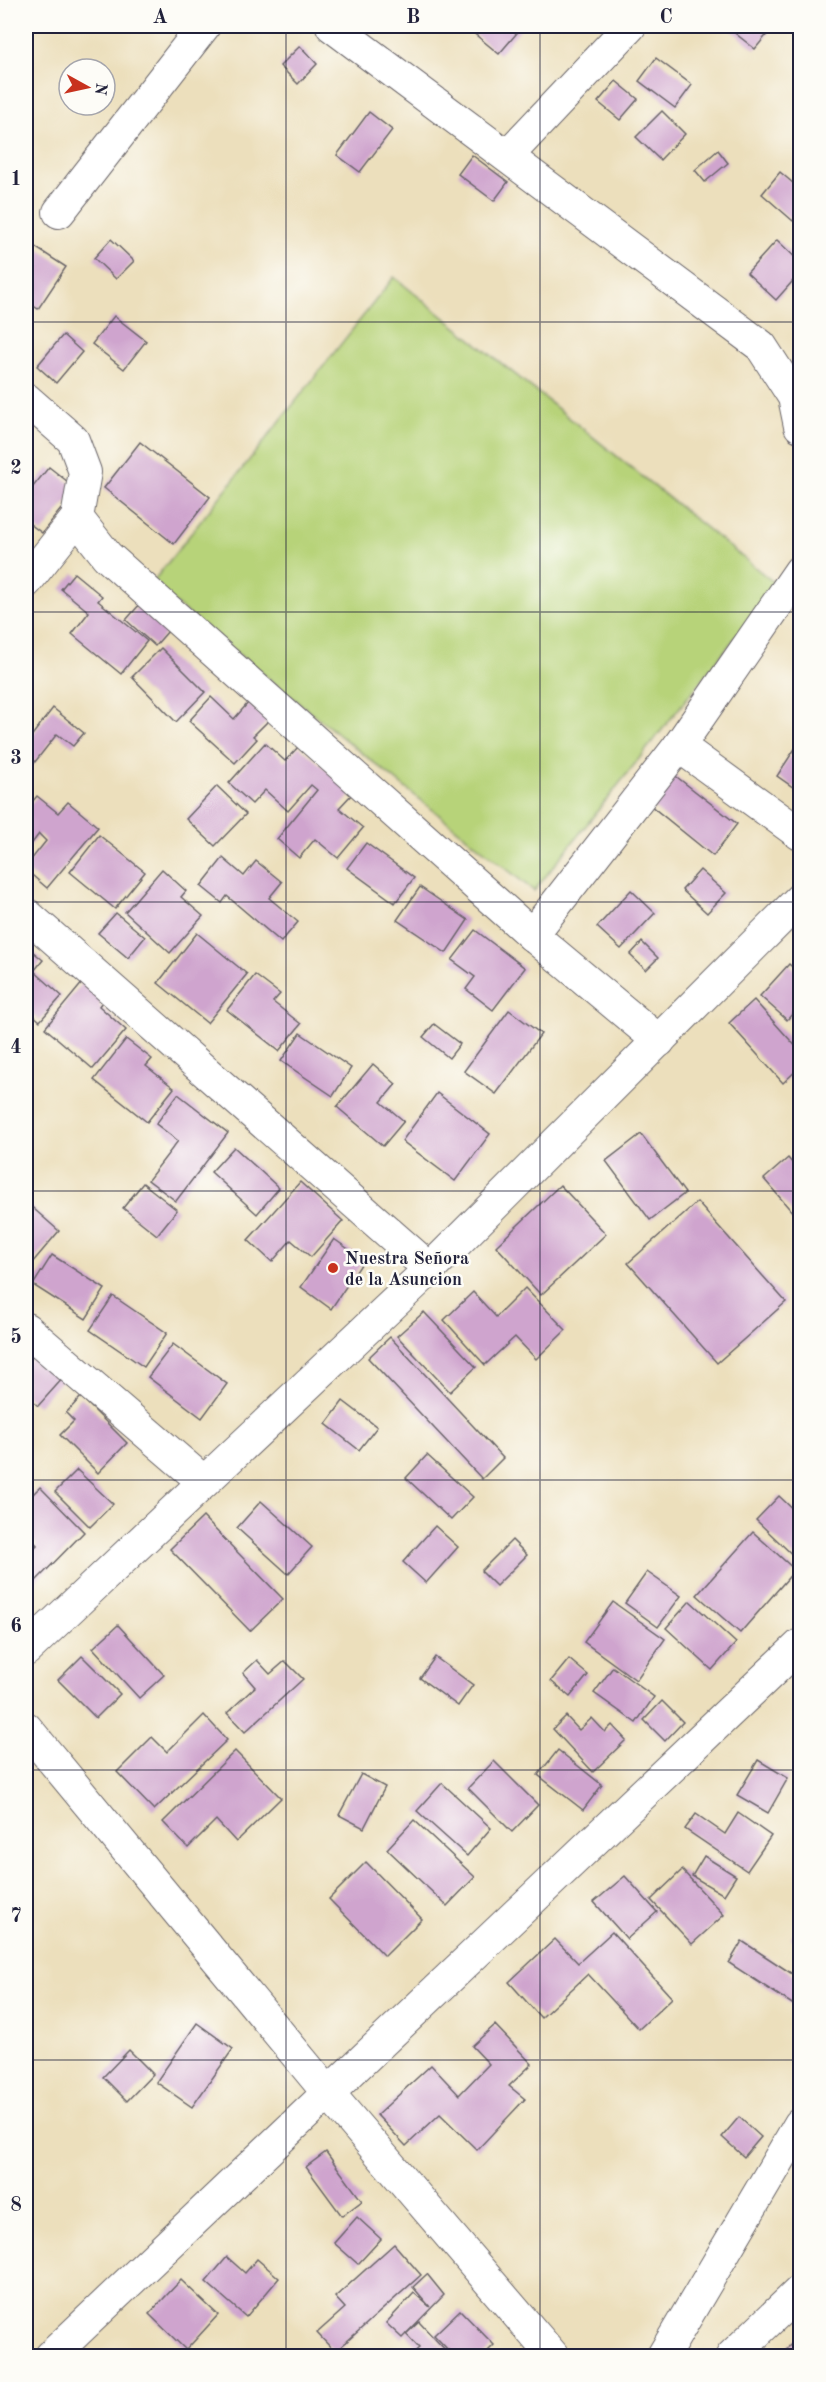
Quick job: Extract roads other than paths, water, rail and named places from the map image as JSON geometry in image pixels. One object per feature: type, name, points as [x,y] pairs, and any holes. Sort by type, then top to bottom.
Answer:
[{"type":"street","points":[[59,212],[204,26]]},
{"type":"street","points":[[332,26],[761,346],[794,397],[801,426]]},
{"type":"street","points":[[507,156],[630,26]]},
{"type":"street","points":[[26,399],[73,440],[85,472],[77,518],[26,582]]},
{"type":"street","points":[[77,518],[107,556],[532,935],[659,1041]]},
{"type":"street","points":[[532,935],[680,746],[801,571]]},
{"type":"street","points":[[680,746],[801,834]]},
{"type":"street","points":[[26,1650],[430,1269],[801,899]]},
{"type":"street","points":[[26,914],[430,1269]]},
{"type":"street","points":[[26,1329],[204,1482]]},
{"type":"street","points":[[51,2356],[801,1645]]},
{"type":"street","points":[[26,1728],[329,2094],[553,2356]]},
{"type":"street","points":[[663,2356],[801,2124]]},
{"type":"street","points":[[732,2356],[801,2291]]},
{"type":"place","name":"Nuestra Señora de la Asuncion","points":[[333,1268]]}]
